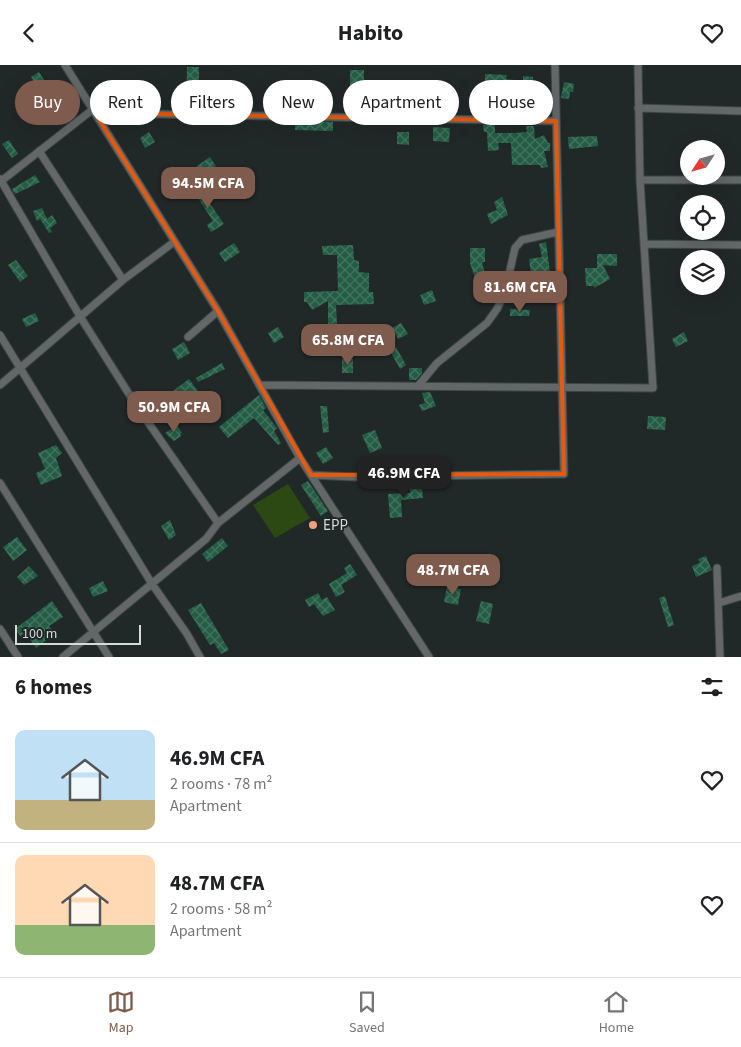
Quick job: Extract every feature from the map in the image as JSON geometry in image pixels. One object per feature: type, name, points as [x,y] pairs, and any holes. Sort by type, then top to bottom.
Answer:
[{"type":"street","points":[[65,65],[90,106]]},
{"type":"street","points":[[311,475],[364,477],[564,474],[555,65]]},
{"type":"street","points":[[259,385],[653,388],[640,180],[638,65]]},
{"type":"street","points":[[638,108],[741,111]]},
{"type":"street","points":[[161,112],[556,121]]},
{"type":"street","points":[[90,113],[0,181],[81,318],[134,402],[218,523]]},
{"type":"street","points":[[102,125],[218,311],[300,458],[429,657]]},
{"type":"street","points":[[39,151],[123,280]]},
{"type":"street","points":[[640,180],[741,180]]},
{"type":"street","points":[[418,386],[437,363],[487,323],[498,309],[505,292],[515,248],[522,239],[558,232]]},
{"type":"street","points":[[0,385],[81,318],[123,280],[174,242]]},
{"type":"street","points":[[645,244],[741,245]]},
{"type":"street","points":[[188,337],[218,311]]},
{"type":"street","points":[[0,335],[152,584],[187,634],[200,657]]},
{"type":"street","points":[[62,657],[206,539],[218,523],[300,458]]},
{"type":"street","points":[[0,483],[109,657]]},
{"type":"street","points":[[717,568],[720,657]]},
{"type":"street","points":[[719,603],[741,596]]},
{"type":"street","points":[[0,629],[18,657]]},
{"type":"highlighted area","points":[[95,113],[556,121],[564,474],[311,475],[218,311]]},
{"type":"green space","points":[[288,484],[310,518],[275,538],[253,505]]},
{"type":"building","points":[[187,67],[199,67],[199,80],[187,80]]},
{"type":"building","points":[[350,70],[364,70],[364,80],[350,80]]},
{"type":"building","points":[[39,72],[44,80],[33,80],[31,77]]},
{"type":"building","points":[[485,74],[507,75],[506,79],[514,80],[485,80]]},
{"type":"building","points":[[523,76],[533,77],[533,80],[523,80]]},
{"type":"building","points":[[564,82],[574,84],[573,92],[570,92],[569,99],[561,98]]},
{"type":"building","points":[[295,125],[333,125],[333,131],[295,130]]},
{"type":"building","points":[[483,125],[495,125],[495,133],[527,132],[526,126],[534,126],[535,139],[544,135],[548,143],[550,143],[550,151],[544,151],[548,167],[541,168],[540,165],[512,165],[511,143],[498,143],[499,150],[488,151],[487,132],[484,132]]},
{"type":"building","points":[[433,127],[450,128],[449,142],[433,141]]},
{"type":"building","points":[[149,132],[155,142],[145,148],[140,138]]},
{"type":"building","points":[[397,132],[409,132],[409,145],[397,144]]},
{"type":"building","points":[[597,136],[598,146],[569,149],[568,137]]},
{"type":"building","points":[[9,140],[18,154],[12,158],[2,144]]},
{"type":"building","points":[[210,157],[216,166],[196,180],[190,171]]},
{"type":"building","points":[[35,175],[40,182],[15,194],[12,189]]},
{"type":"building","points":[[195,182],[224,224],[211,232],[207,225],[213,221],[190,186]]},
{"type":"building","points":[[502,197],[508,215],[491,224],[487,214],[497,210],[494,202]]},
{"type":"building","points":[[42,208],[47,219],[52,215],[57,223],[50,228],[52,232],[49,233],[40,219],[37,221],[33,211]]},
{"type":"building","points":[[546,242],[550,273],[531,274],[529,259],[542,257],[539,244]]},
{"type":"building","points":[[234,243],[240,252],[225,262],[219,253]]},
{"type":"building","points":[[353,245],[354,260],[359,261],[359,272],[369,273],[369,292],[373,292],[374,304],[336,305],[337,326],[328,326],[328,301],[312,310],[307,302],[304,302],[304,292],[338,291],[337,255],[323,255],[322,246]]},
{"type":"building","points":[[470,248],[485,248],[485,262],[482,262],[487,282],[477,284],[470,263]]},
{"type":"building","points":[[597,254],[617,254],[617,266],[603,265],[610,279],[594,288],[594,286],[586,286],[585,268],[597,268]]},
{"type":"building","points":[[16,260],[28,276],[20,282],[8,265]]},
{"type":"building","points":[[432,290],[436,301],[424,305],[420,295]]},
{"type":"building","points":[[510,309],[530,310],[529,316],[510,316]]},
{"type":"building","points":[[35,313],[39,321],[26,327],[22,319]]},
{"type":"building","points":[[401,323],[408,334],[398,339],[392,328]]},
{"type":"building","points":[[278,327],[284,337],[274,343],[268,333]]},
{"type":"building","points":[[684,332],[688,341],[676,347],[672,339]]},
{"type":"building","points":[[184,342],[190,353],[178,360],[172,349]]},
{"type":"building","points":[[396,347],[406,365],[400,369],[390,351]]},
{"type":"building","points":[[342,359],[353,359],[353,373],[342,373]]},
{"type":"building","points":[[222,363],[225,369],[198,382],[196,378]]},
{"type":"building","points":[[409,368],[422,368],[422,373],[416,380],[409,380]]},
{"type":"building","points":[[189,379],[200,394],[180,409],[169,394]]},
{"type":"building","points":[[430,392],[436,406],[422,411],[419,405],[425,403],[422,393]]},
{"type":"building","points":[[259,395],[266,408],[263,410],[277,428],[274,431],[281,443],[278,445],[254,418],[228,438],[219,427]]},
{"type":"building","points":[[320,406],[327,406],[329,432],[323,433]]},
{"type":"building","points":[[648,416],[666,417],[665,430],[647,429]]},
{"type":"building","points":[[177,425],[182,433],[174,441],[165,433]]},
{"type":"building","points":[[375,430],[382,448],[370,453],[362,435]]},
{"type":"building","points":[[56,445],[62,453],[56,458],[62,476],[41,485],[36,473],[45,469],[38,453]]},
{"type":"building","points":[[326,447],[333,458],[323,464],[316,453]]},
{"type":"building","points":[[308,481],[328,511],[321,516],[301,485]]},
{"type":"building","points":[[421,481],[423,498],[401,500],[402,517],[390,518],[388,494],[410,493],[409,482]]},
{"type":"building","points":[[170,520],[176,535],[169,540],[161,526]]},
{"type":"building","points":[[17,537],[27,550],[13,561],[3,547]]},
{"type":"building","points":[[222,538],[228,546],[208,562],[202,554]]},
{"type":"building","points":[[706,556],[712,570],[696,577],[692,566],[700,563],[698,559]]},
{"type":"building","points":[[350,564],[357,575],[341,585],[345,592],[336,597],[329,584],[347,573],[344,568]]},
{"type":"building","points":[[29,566],[38,576],[24,585],[17,577]]},
{"type":"building","points":[[103,581],[108,591],[93,597],[89,588]]},
{"type":"building","points":[[447,587],[461,589],[458,605],[444,602]]},
{"type":"building","points":[[318,593],[322,600],[327,597],[335,610],[323,616],[314,604],[309,607],[305,600]]},
{"type":"building","points":[[665,596],[674,625],[668,627],[659,598]]},
{"type":"building","points":[[52,601],[63,617],[49,626],[55,633],[36,648],[27,635],[22,638],[15,629]]},
{"type":"building","points":[[481,601],[493,604],[489,624],[476,621]]},
{"type":"building","points":[[201,603],[229,650],[221,654],[214,643],[210,645],[188,610]]},
{"type":"place","name":"EPP","points":[[313,525]]}]
